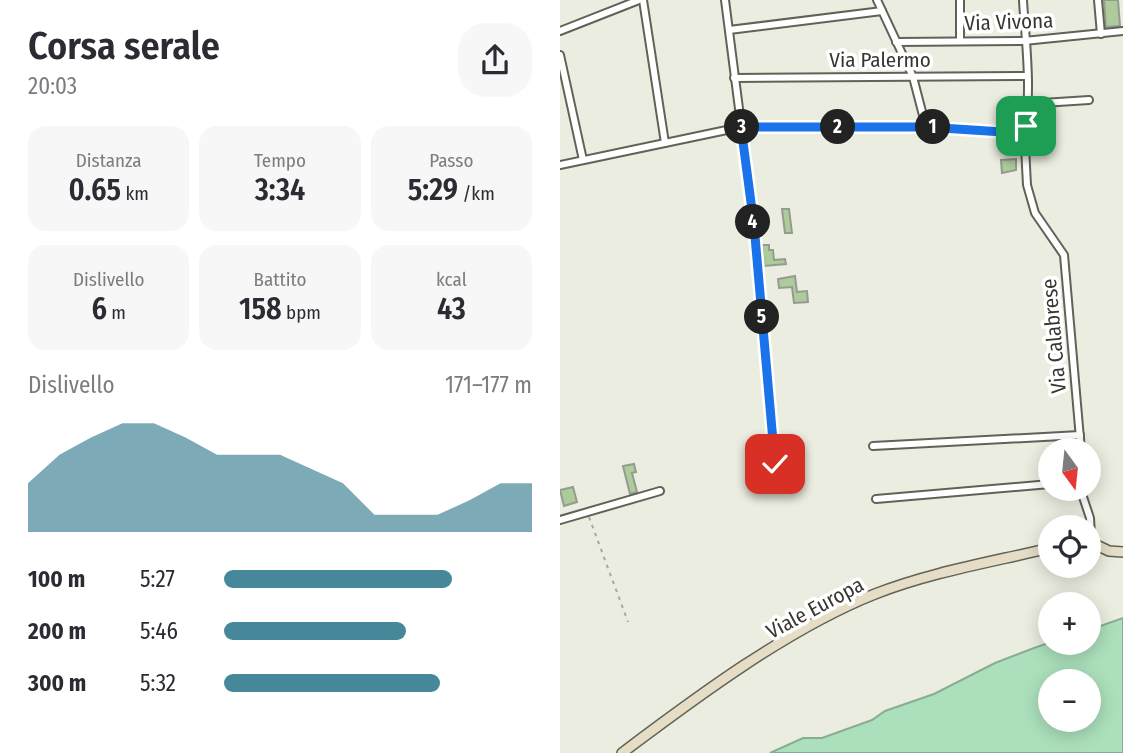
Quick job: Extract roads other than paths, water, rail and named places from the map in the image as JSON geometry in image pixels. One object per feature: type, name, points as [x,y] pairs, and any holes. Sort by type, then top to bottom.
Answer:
[{"type":"street","points":[[560,31],[641,0],[665,143]]},
{"type":"street","points":[[725,0],[765,350]]},
{"type":"street","points":[[877,0],[913,77],[926,127]]},
{"type":"street","points":[[960,0],[960,41]]},
{"type":"street","points":[[560,165],[741,127],[926,127],[1019,133],[1026,126],[1027,104],[1023,0]]},
{"type":"street","points":[[1098,0],[1101,34]]},
{"type":"street","points":[[729,30],[882,12]]},
{"type":"street","name":"Via Vivona","points":[[896,41],[1024,41],[1123,31]]},
{"type":"street","points":[[560,55],[583,160]]},
{"type":"street","name":"Via Palermo","points":[[734,78],[1026,76]]},
{"type":"street","points":[[1027,104],[1089,100]]},
{"type":"street","name":"Via Calabrese","points":[[1019,133],[1025,147],[1027,185],[1035,213],[1064,255],[1080,438]]},
{"type":"street","points":[[873,446],[1080,435]]},
{"type":"street","points":[[876,499],[1038,485]]},
{"type":"street","points":[[560,520],[660,491]]},
{"type":"street","points":[[1101,546],[1109,551],[1123,552]]},
{"type":"street","name":"Viale Europa","points":[[622,753],[697,697],[822,620],[874,594],[1038,551]]}]
